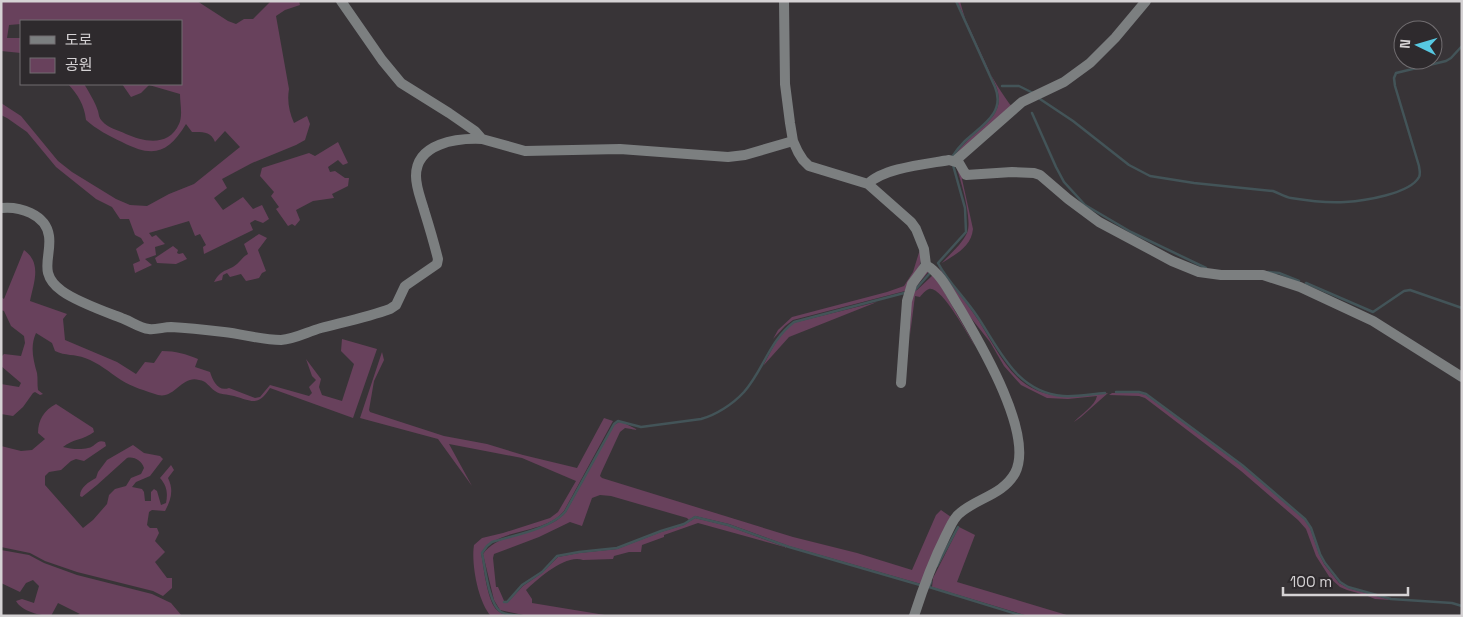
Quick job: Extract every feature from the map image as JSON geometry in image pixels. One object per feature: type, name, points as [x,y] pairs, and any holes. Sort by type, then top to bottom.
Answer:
[{"type":"street","points":[[341,1],[382,60],[401,83],[449,113],[475,131],[482,139]]},
{"type":"street","points":[[784,1],[785,84],[793,141],[803,160],[810,166],[868,184],[911,222],[924,249],[926,265],[912,284],[907,300],[901,384]]},
{"type":"street","points":[[955,160],[1022,102],[1057,86],[1090,63],[1115,38],[1146,1]]},
{"type":"street","points":[[1,208],[12,207],[22,209],[32,213],[44,224],[50,238],[46,260],[50,276],[61,290],[71,296],[150,330],[180,328],[281,340],[294,338],[314,330],[390,309],[396,305],[405,286],[437,264],[438,259],[417,185],[417,170],[425,154],[444,142],[454,139],[482,139],[525,151],[620,149],[722,157],[745,155],[793,141]]},
{"type":"street","points":[[868,184],[874,178],[888,172],[949,160],[959,162],[966,176],[1012,172],[1034,173],[1040,175],[1099,222],[1172,261],[1199,272],[1263,275],[1300,287],[1374,321],[1462,377]]},
{"type":"street","points":[[914,616],[924,583],[958,514],[1009,482],[1018,463],[1018,444],[1014,420],[987,355],[945,285],[934,270],[926,265]]},
{"type":"green space","points":[[1,1],[197,1],[236,24],[244,19],[253,19],[271,1],[299,1],[300,5],[285,10],[276,16],[289,89],[288,102],[291,115],[294,123],[307,116],[310,124],[305,140],[252,163],[222,179],[227,188],[214,198],[223,210],[243,197],[253,209],[262,205],[269,219],[263,223],[255,220],[250,223],[253,230],[204,254],[203,247],[206,245],[200,234],[195,236],[189,221],[149,233],[152,237],[156,235],[165,244],[155,247],[156,255],[145,259],[152,265],[135,273],[133,264],[140,261],[136,249],[144,243],[141,238],[135,235],[129,219],[120,219],[112,207],[96,199],[56,167],[27,132],[1,115],[1,103],[21,116],[58,161],[72,172],[116,199],[130,205],[147,206],[169,194],[194,184],[240,147],[225,131],[215,142],[209,134],[192,132],[186,124],[173,142],[166,147],[151,151],[133,147],[103,132],[86,120],[80,100],[69,85],[85,85],[95,104],[100,119],[110,127],[140,139],[156,141],[169,136],[175,131],[180,121],[180,94],[149,85],[182,85],[182,20],[20,20],[20,24],[9,25],[7,38],[20,38],[20,53],[1,51]]},
{"type":"green space","points":[[957,1],[960,1],[966,21]]},
{"type":"green space","points":[[966,21],[990,73],[975,43]]},
{"type":"green space","points":[[990,73],[1013,108],[953,157],[996,112],[999,96]]},
{"type":"green space","points":[[123,85],[149,85],[141,93],[131,97]]},
{"type":"green space","points":[[338,142],[348,163],[343,165],[338,160],[328,167],[330,172],[335,171],[345,178],[349,178],[348,186],[332,194],[334,198],[313,201],[296,210],[300,220],[295,226],[292,224],[288,226],[276,209],[279,207],[271,196],[274,192],[260,176],[262,168],[309,153],[315,156]]},
{"type":"green space","points":[[955,163],[965,177],[962,179],[973,229],[966,245],[942,263],[962,241],[968,227],[965,198]]},
{"type":"green space","points":[[259,234],[267,238],[258,250],[266,271],[259,278],[246,281],[241,274],[230,277],[227,273],[223,275],[222,280],[214,282],[220,274],[236,265],[248,254],[244,244]]},
{"type":"green space","points":[[173,246],[178,250],[177,253],[183,253],[187,259],[176,264],[157,263],[155,258]]},
{"type":"green space","points":[[921,246],[920,265],[905,291],[793,320],[773,339],[778,330],[792,317],[904,286],[913,272]]},
{"type":"green space","points":[[24,250],[30,255],[35,267],[35,280],[30,301],[67,314],[63,319],[65,340],[117,362],[136,374],[145,362],[154,363],[162,351],[172,352],[198,359],[195,367],[210,372],[214,382],[219,387],[225,389],[229,388],[255,398],[260,397],[270,385],[309,396],[312,393],[309,387],[316,380],[312,376],[306,359],[321,379],[319,387],[322,395],[342,401],[354,364],[341,351],[342,339],[377,349],[353,418],[270,388],[262,398],[250,401],[219,393],[204,382],[193,379],[169,394],[158,395],[125,382],[90,360],[55,351],[52,343],[36,333],[33,343],[34,363],[37,373],[38,390],[43,394],[33,393],[23,407],[13,416],[1,414],[1,384],[19,387],[21,383],[1,366],[1,357],[4,354],[21,356],[25,343],[24,336],[11,326],[4,311],[1,310],[1,297],[4,299]]},
{"type":"green space","points":[[938,265],[981,324],[1008,367],[1025,384],[1045,393],[1063,396],[1108,393],[1074,422],[1091,407],[1097,396],[1068,399],[1047,398],[1021,385],[1004,366],[990,342],[952,294]]},
{"type":"green space","points":[[928,268],[931,269],[918,284],[915,291],[934,274],[975,346],[941,295],[929,289],[920,297],[915,296],[910,335],[911,292]]},
{"type":"green space","points":[[877,302],[789,337],[763,366],[779,337],[793,323]]},
{"type":"green space","points":[[382,352],[384,360],[374,381],[370,412],[444,436],[487,444],[577,468],[604,418],[613,421],[564,511],[555,519],[545,524],[510,534],[489,544],[481,553],[489,593],[494,607],[506,615],[514,616],[491,616],[486,610],[476,582],[474,545],[482,538],[550,518],[558,512],[576,481],[522,458],[449,444],[472,486],[438,439],[360,418]]},
{"type":"green space","points":[[1112,393],[1139,393],[1146,395],[1242,466],[1305,520],[1324,564],[1339,583],[1348,588],[1391,600],[1375,599],[1340,587],[1330,578],[1316,556],[1306,529],[1241,471],[1145,398],[1109,395]]},
{"type":"green space","points":[[56,404],[93,428],[94,432],[63,447],[85,449],[102,441],[105,442],[106,446],[84,461],[76,459],[61,470],[49,472],[45,476],[45,485],[83,528],[107,504],[109,495],[115,489],[126,486],[131,478],[141,474],[144,468],[137,460],[127,458],[97,485],[82,497],[80,496],[83,487],[96,478],[107,460],[133,445],[144,453],[160,456],[163,459],[150,476],[136,482],[132,487],[142,489],[145,501],[151,501],[151,492],[154,489],[157,491],[161,505],[166,503],[167,493],[166,487],[160,478],[171,465],[174,470],[168,478],[171,491],[167,507],[165,511],[152,510],[149,512],[147,525],[150,528],[157,528],[159,533],[155,541],[165,552],[155,562],[167,578],[172,578],[172,588],[163,596],[153,591],[77,572],[45,561],[30,553],[1,547],[1,446],[21,451],[32,450],[45,439],[38,433],[42,416]]},
{"type":"green space","points":[[619,422],[638,430],[625,428],[620,432],[601,473],[600,476],[602,478],[793,537],[857,553],[912,570],[936,515],[941,510],[951,517],[921,584],[789,546],[729,524],[695,516],[689,520],[611,496],[600,495],[592,498],[582,526],[570,522],[539,537],[494,554],[496,587],[498,587],[505,603],[523,586],[542,573],[558,557],[617,549],[684,525],[695,518],[728,526],[788,548],[698,523],[642,545],[641,552],[629,552],[614,556],[613,559],[576,559],[560,564],[526,590],[532,599],[532,603],[611,616],[528,616],[500,610],[494,600],[483,554],[501,540],[547,525],[557,520],[566,512],[614,425]]},
{"type":"green space","points":[[959,527],[975,535],[957,582],[1070,616],[1028,616],[932,587],[933,578]]},
{"type":"green space","points":[[1,550],[29,555],[44,563],[77,575],[152,594],[171,603],[182,616],[74,616],[80,614],[58,603],[51,616],[32,612],[22,608],[16,601],[22,599],[34,603],[39,586],[33,580],[26,583],[20,592],[1,583]]},
{"type":"waterway","points":[[952,157],[965,141],[995,112],[998,96],[956,1]]},
{"type":"waterway","points":[[1040,99],[1073,121],[1129,165],[1150,176],[1194,183],[1273,191],[1304,200],[1353,201],[1396,192],[1414,183],[1419,177],[1419,166],[1394,78],[1396,73],[1446,61],[1462,46]]},
{"type":"waterway","points":[[1002,86],[1019,86],[1033,93]]},
{"type":"waterway","points":[[1032,113],[1064,182],[1085,205],[1131,232],[1206,268]]},
{"type":"waterway","points":[[953,165],[965,208],[966,232],[938,263],[942,270],[977,316],[1002,355],[1021,378],[1033,387],[1047,393],[1063,396],[1105,393]]},
{"type":"waterway","points":[[1268,272],[1279,273],[1299,281]]},
{"type":"waterway","points":[[915,290],[930,273]]},
{"type":"waterway","points":[[1306,283],[1373,312],[1404,291],[1410,290],[1462,308]]},
{"type":"waterway","points":[[520,616],[501,612],[493,602],[482,553],[492,542],[541,527],[565,512],[614,424],[618,421],[641,427],[701,419],[712,415],[730,405],[744,392],[757,374],[772,346],[794,322],[904,293]]},
{"type":"waterway","points":[[1116,392],[1139,392],[1146,394],[1242,465],[1305,519],[1311,528],[1325,563],[1340,582],[1348,587],[1391,599],[1452,603],[1462,606]]},
{"type":"waterway","points":[[504,602],[507,602],[522,585],[542,572],[557,556],[617,548],[684,524],[695,517],[728,525],[789,547],[920,585]]},
{"type":"waterway","points":[[937,566],[958,527]]},
{"type":"waterway","points":[[931,582],[929,587],[1023,616]]}]
